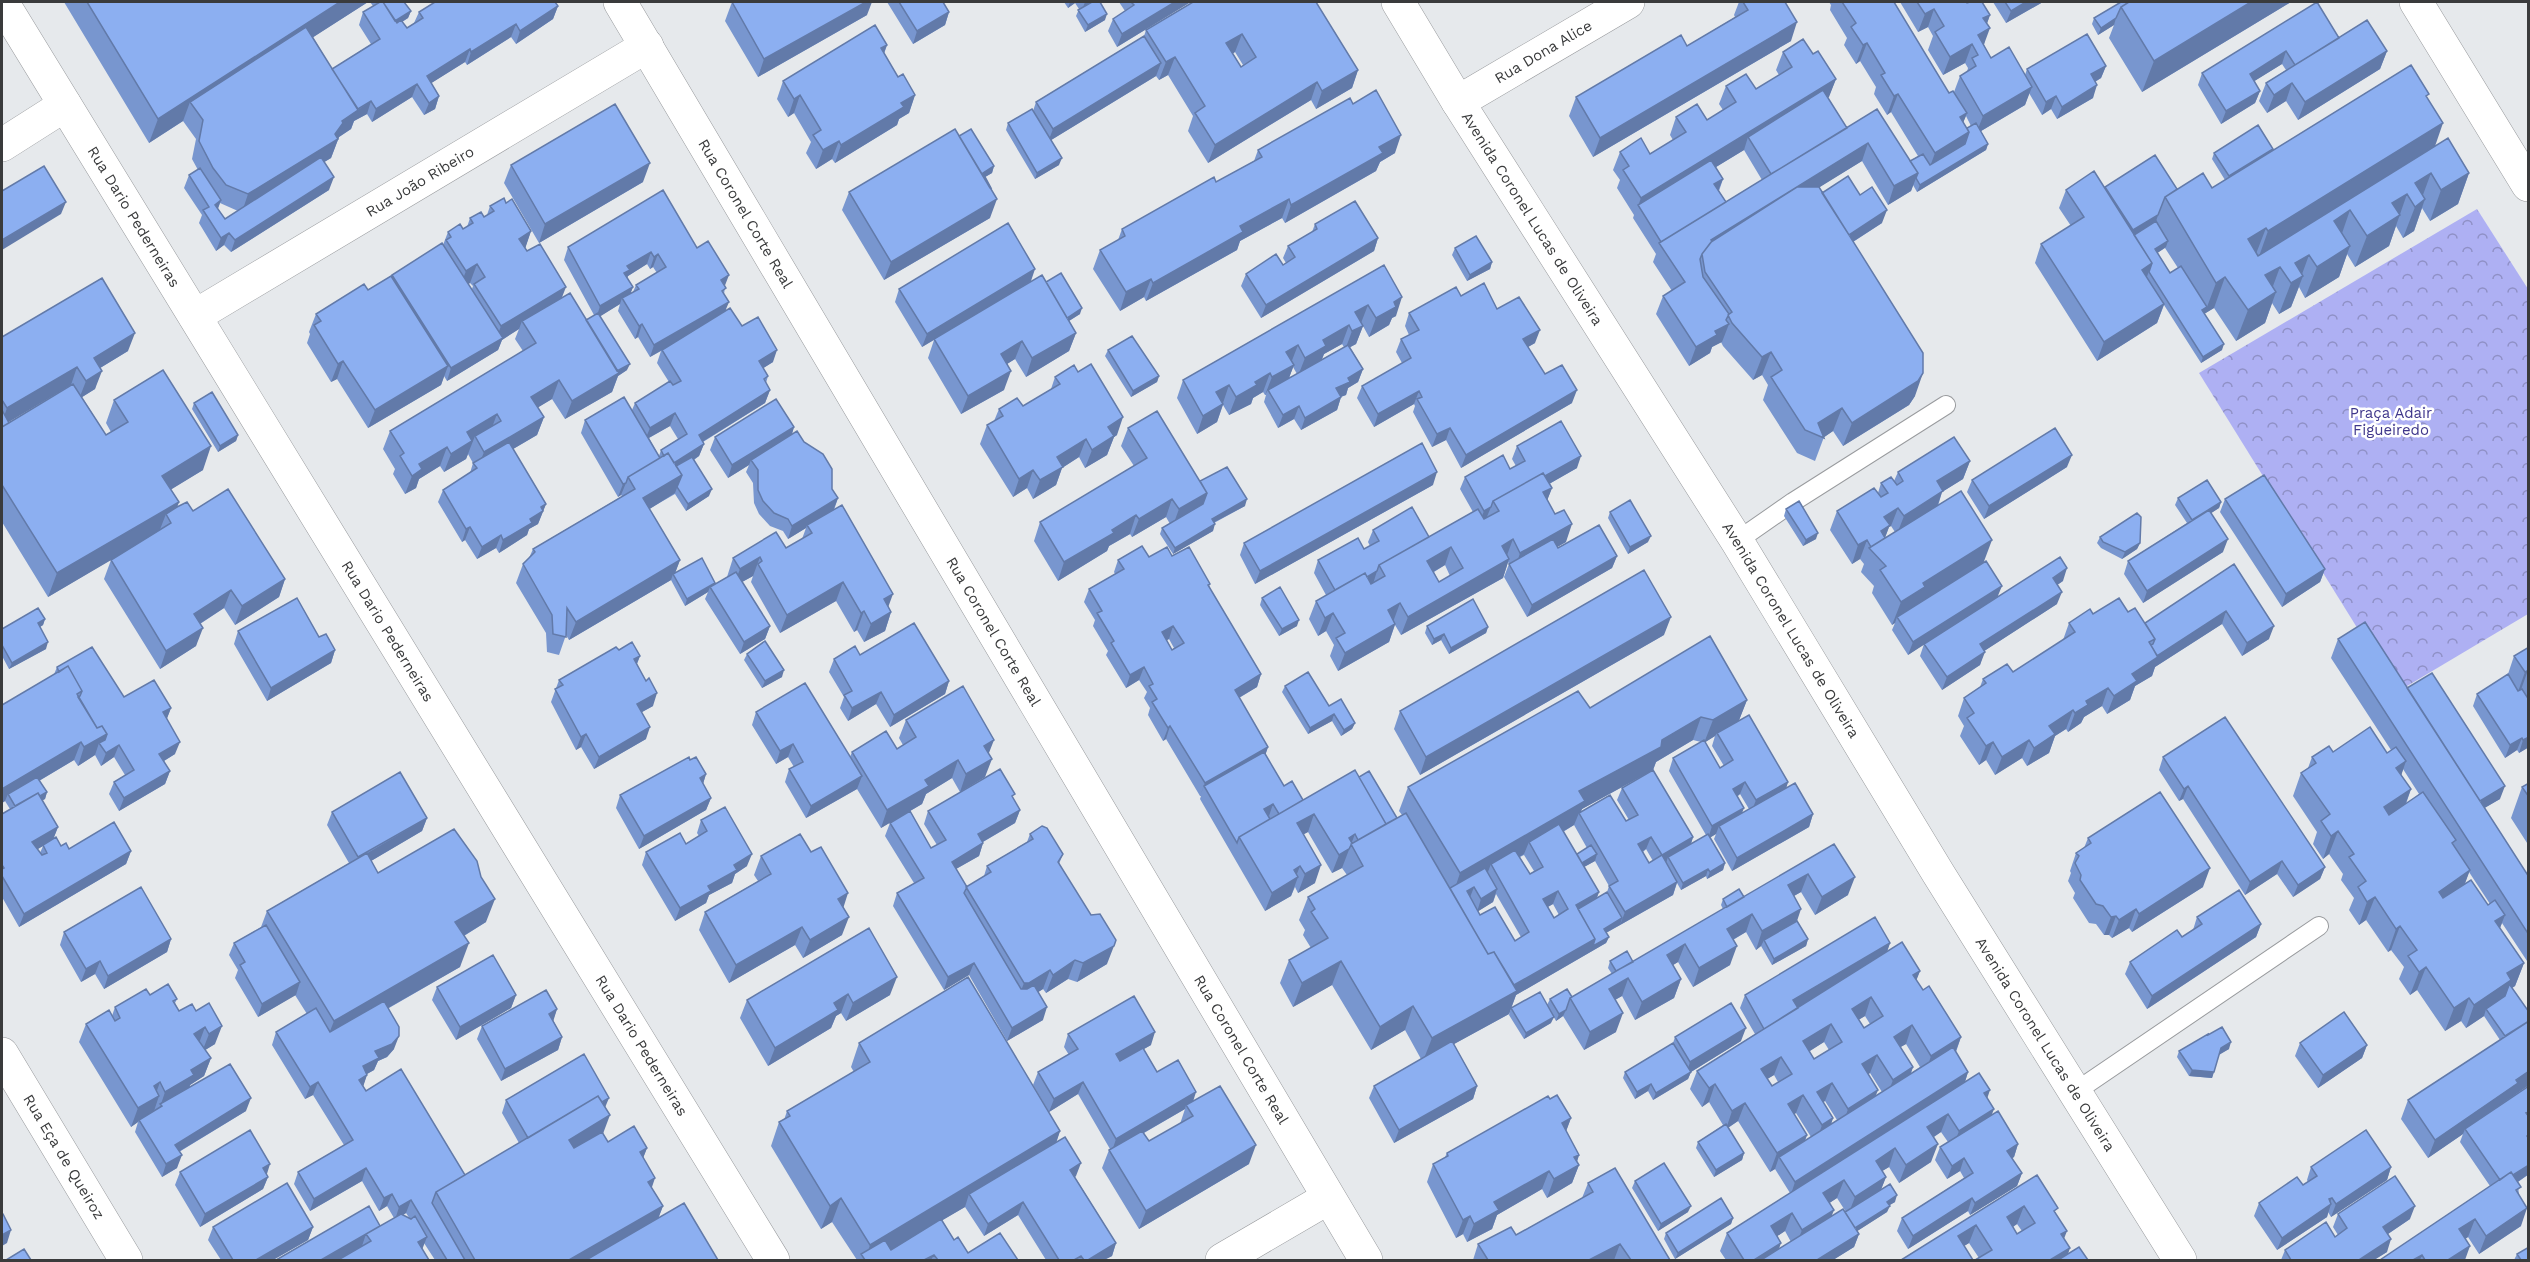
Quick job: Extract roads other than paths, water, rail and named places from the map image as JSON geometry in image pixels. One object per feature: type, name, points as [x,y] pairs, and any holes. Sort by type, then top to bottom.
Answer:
[{"type":"street","name":"Rua Dario Pederneiras","points":[[2,2],[773,1260]]},
{"type":"street","name":"Rua Coronel Corte Real","points":[[620,2],[1366,1260]]},
{"type":"street","name":"Avenida Coronel Lucas de Oliveira","points":[[1398,2],[1458,102],[1737,541],[1938,873],[2180,1260]]},
{"type":"street","name":"Rua Dona Alice","points":[[1458,102],[1628,2]]},
{"type":"street","points":[[2416,2],[2529,185]]},
{"type":"street","name":"Rua João Ribeiro","points":[[195,316],[647,46]]},
{"type":"street","points":[[2,145],[65,105]]},
{"type":"street","name":"Rua Eça de Queiroz","points":[[2,1054],[126,1260]]},
{"type":"street","points":[[1222,1260],[1328,1198]]},
{"type":"lane","points":[[1737,541],[1793,502],[1946,405]]},
{"type":"lane","points":[[2075,1092],[2319,926]]},
{"type":"park label","name":"Praça Adair Figueiredo","points":[[2391,422]]}]
